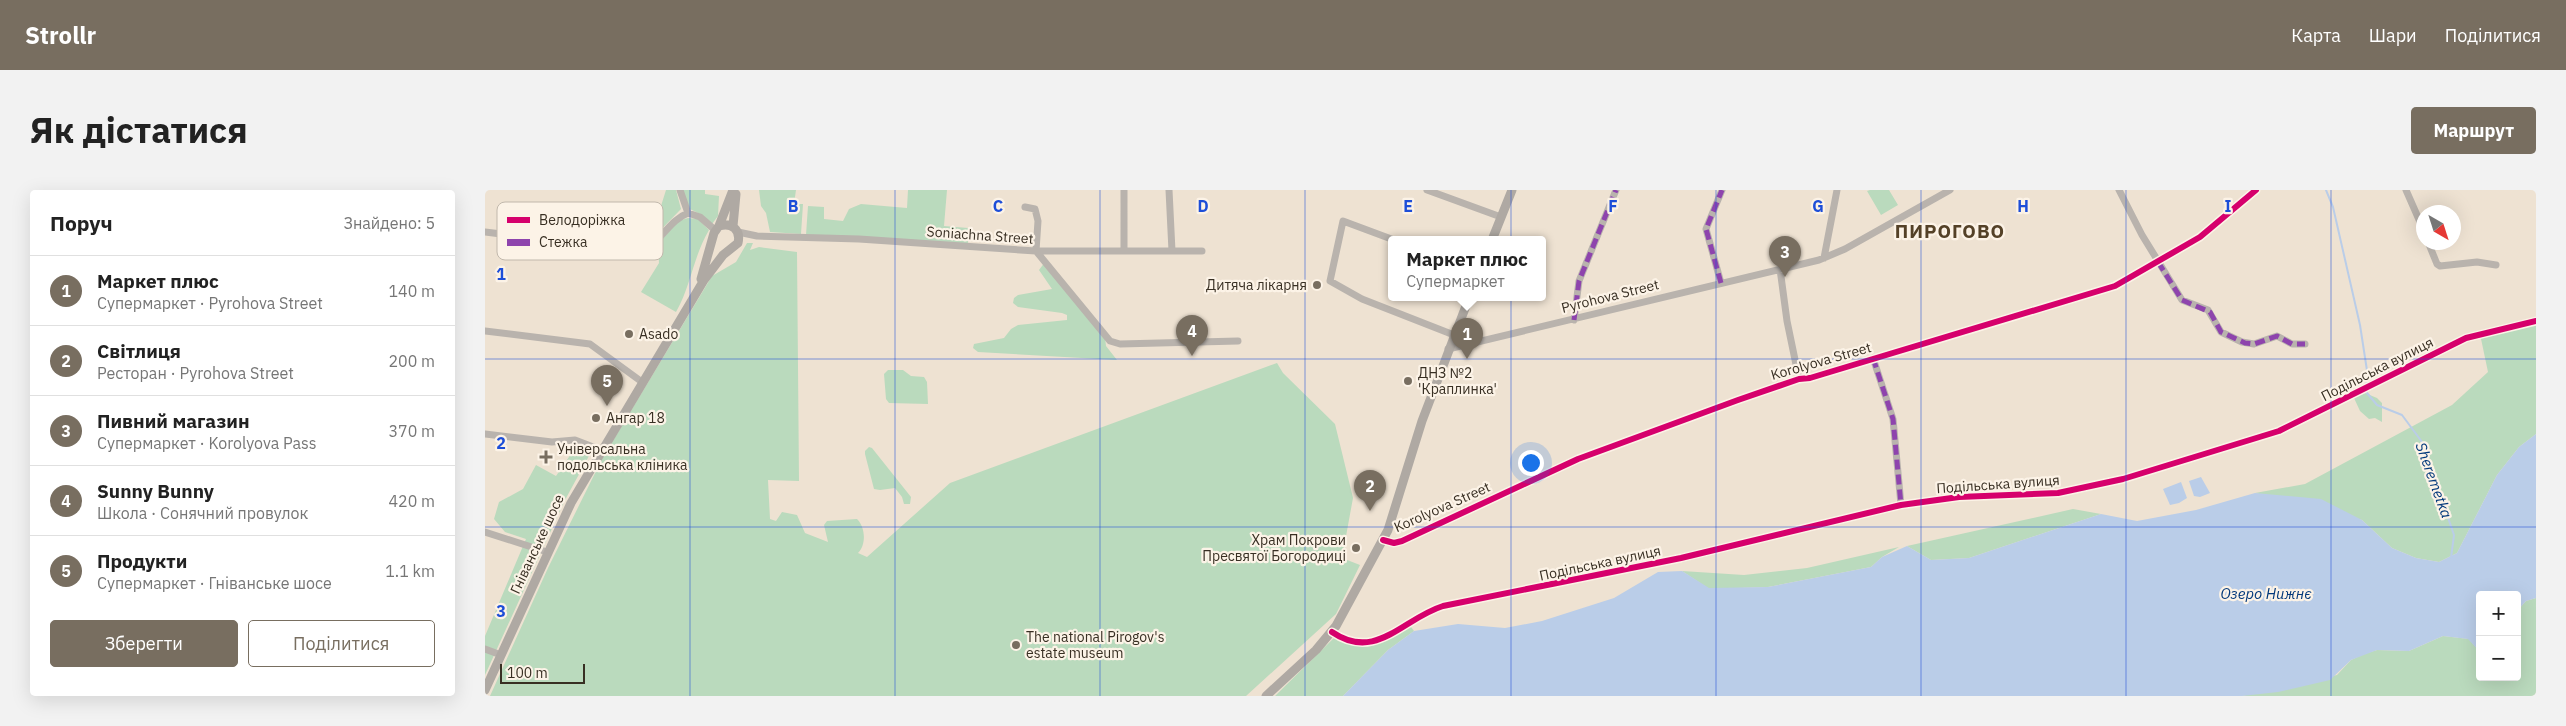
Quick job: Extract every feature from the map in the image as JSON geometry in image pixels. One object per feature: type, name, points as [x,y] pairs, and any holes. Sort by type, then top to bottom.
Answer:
[{"type":"main road","name":"Гніванське шосе","points":[[686,311],[701,278],[716,231],[733,190]]},
{"type":"main road","points":[[737,190],[736,229],[738,243]]},
{"type":"main road","points":[[1494,236],[1512,190]]},
{"type":"main road","points":[[727,250],[718,248],[716,231],[726,224],[736,229]]},
{"type":"main road","name":"Гніванське шосе","points":[[485,690],[547,552],[601,450],[704,280],[727,250],[738,243]]},
{"type":"main road","points":[[1266,696],[1316,650],[1332,632],[1392,523],[1419,430],[1448,349],[1468,301]]},
{"type":"street","points":[[680,190],[688,213]]},
{"type":"street","points":[[1124,190],[1124,252]]},
{"type":"street","points":[[1169,190],[1172,251]]},
{"type":"street","points":[[1427,190],[1501,217]]},
{"type":"street","points":[[1574,320],[1579,281],[1616,190]]},
{"type":"street","points":[[1721,283],[1706,229],[1722,190]]},
{"type":"street","points":[[1824,258],[1837,190]]},
{"type":"street","name":"Pyrohova Street","points":[[1448,349],[1824,258],[1845,249],[1950,190]]},
{"type":"street","points":[[2119,190],[2158,262],[2182,300],[2210,312],[2218,328],[2228,336],[2251,344],[2277,336],[2292,344],[2305,344]]},
{"type":"street","name":"Korolyova Street","points":[[1383,540],[1394,543],[1402,541],[1578,459],[1799,379],[1810,378],[1873,358],[1956,336],[2107,289],[2158,262],[2206,232],[2249,193],[2255,190]]},
{"type":"street","points":[[2406,190],[2416,214]]},
{"type":"street","points":[[1025,206],[1035,209],[1038,221],[1036,251],[1110,341],[1120,344],[1238,341]]},
{"type":"street","points":[[663,234],[678,217],[688,213],[700,217],[716,231]]},
{"type":"street","points":[[1388,238],[1343,221],[1330,281],[1362,299],[1454,335]]},
{"type":"street","points":[[736,229],[757,236]]},
{"type":"street","points":[[738,243],[757,236]]},
{"type":"street","name":"Soniachna Street","points":[[757,236],[859,238],[1036,251],[1202,251]]},
{"type":"street","points":[[2431,250],[2437,264],[2440,266],[2477,262],[2496,265]]},
{"type":"street","points":[[1780,269],[1787,321],[1799,379]]},
{"type":"street","name":"Подільська вулиця","points":[[1332,632],[1349,641],[1367,644],[1390,634],[1425,613],[1443,606],[1681,558],[1901,505],[1959,497],[2058,493],[2123,479],[2279,431],[2324,411],[2466,338],[2536,321]]},
{"type":"street","points":[[485,331],[590,344],[642,382]]},
{"type":"street","points":[[1873,358],[1893,419],[1901,505]]},
{"type":"street","points":[[485,434],[552,442],[575,440],[601,450]]},
{"type":"street","points":[[485,532],[547,552]]},
{"type":"street","points":[[485,649],[501,655]]},
{"type":"green space","points":[[666,190],[676,190],[681,209],[663,228],[663,202]]},
{"type":"green space","points":[[682,190],[705,190],[705,194],[719,196],[718,216],[712,224],[702,215],[690,209]]},
{"type":"green space","points":[[759,190],[796,190],[794,204],[803,204],[801,234],[770,232],[766,213],[761,206]]},
{"type":"green space","points":[[908,190],[947,190],[944,226],[968,228],[968,245],[806,235],[808,206],[824,207],[824,219],[843,221],[849,209],[861,204],[907,208]]},
{"type":"green space","points":[[1889,190],[1898,205],[1881,215],[1867,191]]},
{"type":"green space","points":[[688,218],[698,219],[709,230],[676,312],[641,292],[659,263],[659,260],[663,260],[663,238],[678,221]]},
{"type":"green space","points":[[747,243],[753,243],[750,250],[759,247],[797,252],[799,481],[768,480],[770,519],[776,521],[782,512],[797,515],[805,533],[828,542],[824,525],[827,521],[857,519],[862,527],[864,536],[861,550],[858,553],[867,557],[950,483],[1277,363],[1283,373],[1335,424],[1353,498],[1342,558],[1360,565],[1336,614],[1246,696],[490,696],[548,568],[602,459],[712,276],[736,262]]},
{"type":"green space","points":[[1045,262],[1105,337],[1106,346],[1117,360],[978,352],[973,348],[974,344],[1004,338],[1011,329],[1018,325],[1067,320],[1067,315],[1062,313],[1018,307],[1013,303],[1014,298],[1018,295],[1052,289],[1039,270]]},
{"type":"green space","points":[[2536,321],[2536,434],[2519,447],[2497,475],[2457,553],[2439,562],[2416,558],[2392,548],[2362,520],[2255,493],[2305,484],[2452,405],[2488,372],[2480,334]]},
{"type":"green space","points":[[888,370],[903,370],[911,376],[924,377],[927,382],[928,404],[889,403],[886,399],[884,374]]},
{"type":"green space","points":[[2365,393],[2377,398],[2382,403],[2382,422],[2375,418],[2369,419],[2360,411],[2354,398]]},
{"type":"green space","points":[[579,446],[586,447],[590,454],[565,500],[485,675],[485,636],[526,539],[505,532],[494,519],[499,502],[523,489],[536,465],[556,476],[573,451]]},
{"type":"green space","points":[[869,447],[872,448],[911,497],[910,504],[904,504],[902,497],[895,488],[874,489],[865,454]]},
{"type":"green space","points":[[2073,509],[2101,514],[1969,558],[1931,560],[1907,546]]},
{"type":"green space","points":[[1899,547],[1882,557],[1871,567],[1768,587],[1709,589],[1682,571],[1744,575],[1807,568]]},
{"type":"green space","points":[[2536,598],[2536,696],[2242,696],[2337,675],[2351,660],[2364,654],[2377,650],[2409,651],[2443,636],[2469,639],[2476,647],[2476,681],[2521,681],[2521,607],[2526,601]]},
{"type":"green space","points":[[1408,623],[1414,631],[1388,650],[1343,696],[1275,696],[1337,635],[1361,644]]},
{"type":"water","name":"Озеро Нижнє","points":[[2536,434],[2536,598],[2526,601],[2521,607],[2521,591],[2476,591],[2476,648],[2468,639],[2443,636],[2409,651],[2377,650],[2351,660],[2330,680],[2278,692],[2242,696],[1343,696],[1388,650],[1414,631],[1458,624],[1505,628],[1542,621],[1614,598],[1658,572],[1682,571],[1709,588],[1768,587],[1871,567],[1882,557],[1907,546],[1931,560],[1969,558],[2101,514],[2137,521],[2196,510],[2255,493],[2321,499],[2362,520],[2392,548],[2416,558],[2439,562],[2457,553],[2497,475],[2519,447]]},
{"type":"water","points":[[2201,477],[2210,493],[2200,497],[2194,496],[2189,481]]},
{"type":"water","points":[[2181,482],[2187,498],[2179,503],[2170,505],[2163,489]]},
{"type":"waterway","name":"Sheremetka","points":[[2326,190],[2333,207],[2360,325],[2368,377],[2366,385]]},
{"type":"waterway","name":"Sheremetka","points":[[2367,393],[2377,405],[2402,415],[2422,442],[2454,535],[2451,558]]},
{"type":"marked path","points":[[1574,320],[1579,281],[1616,190]]},
{"type":"marked path","points":[[1721,283],[1706,229],[1722,190]]},
{"type":"marked path","points":[[2158,262],[2182,300],[2210,312],[2221,332],[2245,343],[2254,344],[2277,336],[2292,344],[2305,344]]},
{"type":"marked path","points":[[1873,358],[1893,419],[1901,505]]},
{"type":"cycle path","points":[[1383,540],[1394,543],[1402,541],[1578,459],[1738,400],[1799,379],[1810,378],[2115,286],[2200,237],[2256,190]]},
{"type":"cycle path","points":[[1332,632],[1348,640],[1362,642],[1376,640],[1443,606],[1681,558],[1901,505],[1959,497],[2058,493],[2123,479],[2279,431],[2466,338],[2536,321]]},
{"type":"place","name":"Пивний магазин","points":[[1785,277]]},
{"type":"place","name":"Дитяча лікарня","points":[[1317,285]]},
{"type":"place","name":"Asado","points":[[629,334]]},
{"type":"place","name":"Sunny Bunny","points":[[1192,356]]},
{"type":"place","name":"Маркет плюс","points":[[1467,359]]},
{"type":"place","name":"ДНЗ №2 'Краплинка'","points":[[1408,381]]},
{"type":"place","name":"Продукти","points":[[607,406]]},
{"type":"place","name":"Ангар 18","points":[[596,418]]},
{"type":"place","name":"Універсальна подольська кліника","points":[[546,457]]},
{"type":"place","name":"Світлиця","points":[[1370,511]]},
{"type":"place","name":"Храм Покрови Пресвятої Богородиці","points":[[1356,548]]},
{"type":"place","name":"The national Pirogov's estate museum","points":[[1016,645]]},
{"type":"district","name":"ПИРОГОВО","points":[[1950,231]]}]
